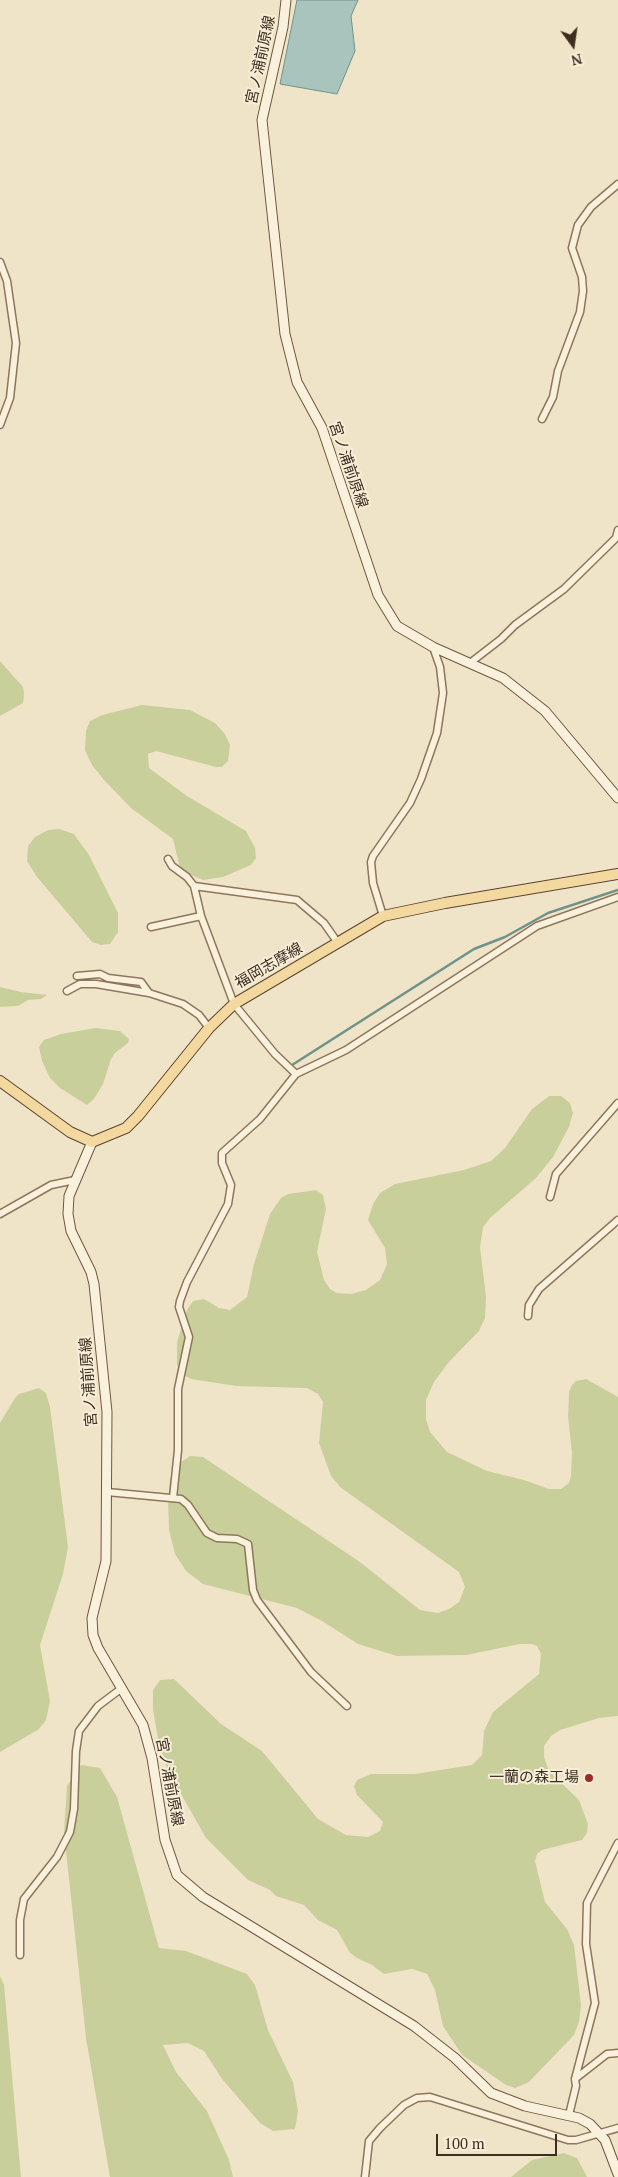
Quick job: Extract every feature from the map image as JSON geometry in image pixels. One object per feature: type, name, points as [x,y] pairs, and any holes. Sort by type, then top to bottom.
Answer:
[{"type":"main road","name":"宮ノ浦前原線","points":[[286,0],[283,27],[262,120],[285,334],[297,382],[322,428],[378,595],[397,626],[433,647],[503,678],[545,712],[618,798]]},
{"type":"main road","name":"福岡志摩線","points":[[92,1142],[126,1128],[138,1116],[209,1028],[234,1004],[382,916],[618,874]]},
{"type":"main road","points":[[0,1081],[70,1132],[92,1142]]},
{"type":"main road","name":"宮ノ浦前原線","points":[[92,1142],[69,1196],[68,1214],[72,1231],[91,1272],[94,1284],[106,1412],[106,1561],[92,1618],[98,1648],[134,1707],[148,1740],[165,1840],[178,1875],[203,1897],[414,2026],[455,2058],[491,2093],[526,2106],[579,2118],[599,2132],[610,2148],[618,2174]]},
{"type":"street","points":[[542,419],[553,397],[558,371],[580,312],[583,291],[582,277],[572,248],[578,225],[591,207],[618,184]]},
{"type":"street","points":[[0,262],[7,281],[16,343],[10,398],[0,425]]},
{"type":"street","points":[[470,663],[501,640],[515,625],[564,589],[617,540],[618,530]]},
{"type":"street","points":[[382,916],[373,883],[371,862],[373,856],[410,803],[421,779],[436,733],[443,693],[440,667],[433,647]]},
{"type":"street","points":[[168,859],[172,866],[187,877],[194,886],[201,916],[234,1004],[275,1054],[296,1074]]},
{"type":"street","points":[[194,886],[297,900],[324,923],[338,943]]},
{"type":"street","points":[[173,1498],[178,1450],[178,1390],[189,1337],[179,1307],[187,1282],[228,1204],[231,1185],[221,1158],[226,1149],[260,1119],[296,1074],[346,1050],[537,926],[618,897]]},
{"type":"street","points":[[151,928],[201,916]]},
{"type":"street","points":[[77,976],[100,974],[108,978],[137,981],[149,993]]},
{"type":"street","points":[[67,992],[80,984],[96,984],[149,993],[183,1004],[199,1015],[209,1028]]},
{"type":"street","points":[[550,1197],[553,1182],[559,1170],[618,1103]]},
{"type":"street","points":[[0,1214],[51,1185],[75,1180]]},
{"type":"street","points":[[528,1316],[529,1305],[538,1289],[618,1220]]},
{"type":"street","points":[[107,1492],[181,1499],[188,1505],[201,1527],[212,1537],[237,1539],[248,1544],[253,1590],[257,1600],[311,1672],[348,1706]]},
{"type":"street","points":[[20,1955],[20,1920],[24,1900],[57,1857],[70,1832],[74,1809],[76,1751],[79,1731],[98,1706],[122,1688]]},
{"type":"street","points":[[569,2115],[576,2086],[575,2079],[595,2003],[586,1944],[588,1903],[618,1843]]},
{"type":"street","points":[[575,2079],[607,2054],[618,2053]]},
{"type":"street","points":[[365,2177],[369,2141],[404,2105],[417,2098],[430,2097],[568,2140],[576,2140],[618,2128]]},
{"type":"green space","points":[[0,661],[23,687],[24,694],[23,703],[0,716]]},
{"type":"green space","points":[[142,705],[190,710],[215,723],[225,734],[230,745],[228,761],[222,767],[156,751],[148,754],[149,768],[187,796],[246,831],[255,848],[256,858],[251,865],[223,877],[203,880],[184,872],[180,868],[173,839],[131,808],[92,765],[85,750],[86,731],[90,721],[102,715]]},
{"type":"green space","points":[[59,829],[74,834],[89,855],[118,913],[118,932],[110,944],[101,945],[92,942],[37,877],[27,861],[28,846],[35,837],[48,830]]},
{"type":"green space","points":[[0,987],[47,995],[41,999],[28,1000],[18,1006],[0,1007]]},
{"type":"green space","points":[[95,1028],[120,1031],[129,1039],[128,1043],[115,1053],[111,1059],[103,1084],[94,1099],[87,1105],[60,1088],[50,1078],[42,1061],[39,1047],[44,1040],[61,1034]]},
{"type":"green space","points":[[549,1096],[561,1096],[570,1103],[573,1113],[569,1127],[553,1157],[536,1178],[490,1218],[483,1227],[480,1247],[486,1297],[485,1318],[479,1331],[448,1363],[434,1382],[426,1400],[426,1419],[430,1432],[447,1452],[487,1471],[524,1480],[549,1489],[561,1489],[569,1483],[571,1476],[572,1452],[568,1417],[569,1392],[572,1385],[576,1381],[586,1379],[618,1397],[618,1716],[599,1718],[560,1730],[551,1736],[544,1746],[544,1757],[549,1771],[579,1800],[588,1824],[587,1833],[582,1840],[542,1850],[537,1854],[535,1861],[545,1902],[567,1929],[574,1945],[581,2005],[579,2022],[574,2035],[529,2082],[515,2088],[506,2085],[462,2055],[443,2026],[435,1990],[427,1974],[412,1969],[384,1974],[372,1965],[357,1958],[350,1953],[337,1930],[318,1920],[304,1905],[276,1896],[270,1890],[248,1880],[206,1838],[168,1771],[159,1744],[153,1710],[153,1690],[160,1680],[174,1679],[221,1724],[262,1751],[318,1819],[346,1835],[368,1837],[380,1831],[383,1822],[357,1795],[354,1786],[357,1780],[371,1774],[415,1774],[472,1765],[482,1755],[484,1731],[493,1712],[539,1674],[541,1654],[537,1646],[532,1644],[520,1644],[466,1655],[397,1656],[358,1644],[322,1621],[297,1608],[203,1584],[186,1571],[175,1554],[169,1530],[168,1501],[170,1479],[178,1464],[190,1456],[203,1457],[360,1562],[420,1610],[438,1613],[449,1609],[459,1602],[465,1587],[459,1572],[340,1487],[331,1476],[319,1443],[323,1402],[318,1394],[307,1388],[236,1386],[191,1379],[184,1375],[177,1365],[177,1342],[187,1310],[193,1301],[204,1299],[219,1308],[230,1310],[247,1297],[254,1264],[270,1214],[281,1198],[288,1194],[316,1190],[323,1195],[326,1209],[317,1252],[324,1280],[330,1289],[337,1293],[351,1294],[366,1290],[380,1280],[387,1264],[385,1248],[368,1220],[373,1204],[380,1193],[395,1184],[464,1170],[491,1161],[505,1148],[532,1109]]},
{"type":"green space","points":[[39,1388],[46,1393],[50,1407],[68,1547],[63,1574],[40,1645],[50,1701],[46,1720],[39,1729],[0,1752],[0,1423],[19,1394]]},
{"type":"green space","points":[[81,1765],[100,1768],[117,1797],[159,1948],[186,1951],[247,1974],[255,1985],[268,2030],[293,2082],[298,2111],[295,2129],[273,2131],[260,2123],[222,2079],[204,2051],[188,2043],[163,2045],[176,2072],[207,2111],[229,2160],[233,2177],[110,2177],[86,2038],[64,1832],[67,1786]]},
{"type":"green space","points":[[0,1976],[4,1985],[21,2177],[0,2177]]},
{"type":"green space","points":[[564,2153],[577,2158],[587,2177],[511,2177],[532,2160]]},
{"type":"water","points":[[297,0],[358,0],[351,16],[355,51],[337,94],[280,84]]},
{"type":"waterway","points":[[292,1065],[474,949],[505,937],[548,913],[618,890]]},
{"type":"place","name":"一蘭の森工場","points":[[589,1778]]}]
